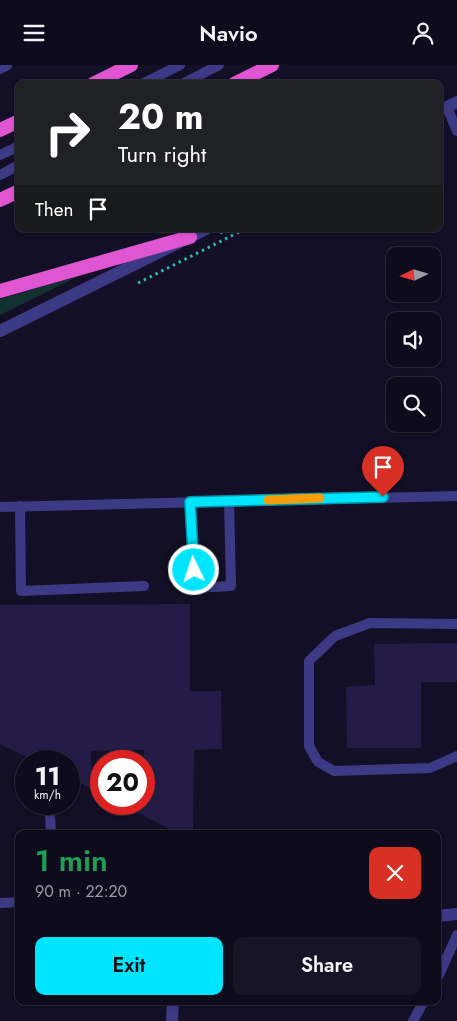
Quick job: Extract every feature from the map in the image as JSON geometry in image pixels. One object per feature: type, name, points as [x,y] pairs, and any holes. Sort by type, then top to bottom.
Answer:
[{"type":"highway","points":[[101,80],[130,65]]},
{"type":"highway","points":[[242,80],[272,65]]},
{"type":"highway","points":[[0,130],[15,123]]},
{"type":"highway","points":[[0,200],[15,193]]},
{"type":"highway","points":[[0,291],[190,237]]},
{"type":"street","points":[[0,68],[6,65]]},
{"type":"street","points":[[0,331],[200,232]]},
{"type":"street","points":[[441,916],[457,914]]},
{"type":"street","points":[[172,1021],[173,1005]]},
{"type":"lane","points":[[150,80],[180,65]]},
{"type":"lane","points":[[190,80],[220,65]]},
{"type":"lane","points":[[448,107],[457,131]]},
{"type":"lane","points":[[0,155],[15,147]]},
{"type":"lane","points":[[0,175],[15,167]]},
{"type":"lane","points":[[0,507],[457,496]]},
{"type":"lane","points":[[190,502],[196,587],[231,586],[229,501]]},
{"type":"lane","points":[[20,506],[21,591],[144,586]]},
{"type":"lane","points":[[457,624],[370,623],[335,636],[309,661],[309,746],[318,762],[334,771],[430,768],[457,756]]},
{"type":"lane","points":[[50,815],[51,830]]},
{"type":"lane","points":[[0,903],[15,903]]},
{"type":"lane","points":[[441,971],[457,935]]},
{"type":"lane","points":[[414,1021],[422,1005]]},
{"type":"green space","points":[[79,276],[0,315],[0,299]]},
{"type":"building","points":[[190,604],[190,691],[221,691],[222,749],[194,750],[193,830],[172,830],[142,815],[155,815],[155,750],[90,750],[90,788],[80,783],[80,750],[15,751],[0,744],[0,605]]},
{"type":"building","points":[[457,643],[457,682],[421,682],[421,748],[347,748],[346,687],[375,685],[374,644]]},
{"type":"slow traffic","points":[[268,500],[320,498]]},
{"type":"route","points":[[194,570],[190,502],[383,497]]}]
